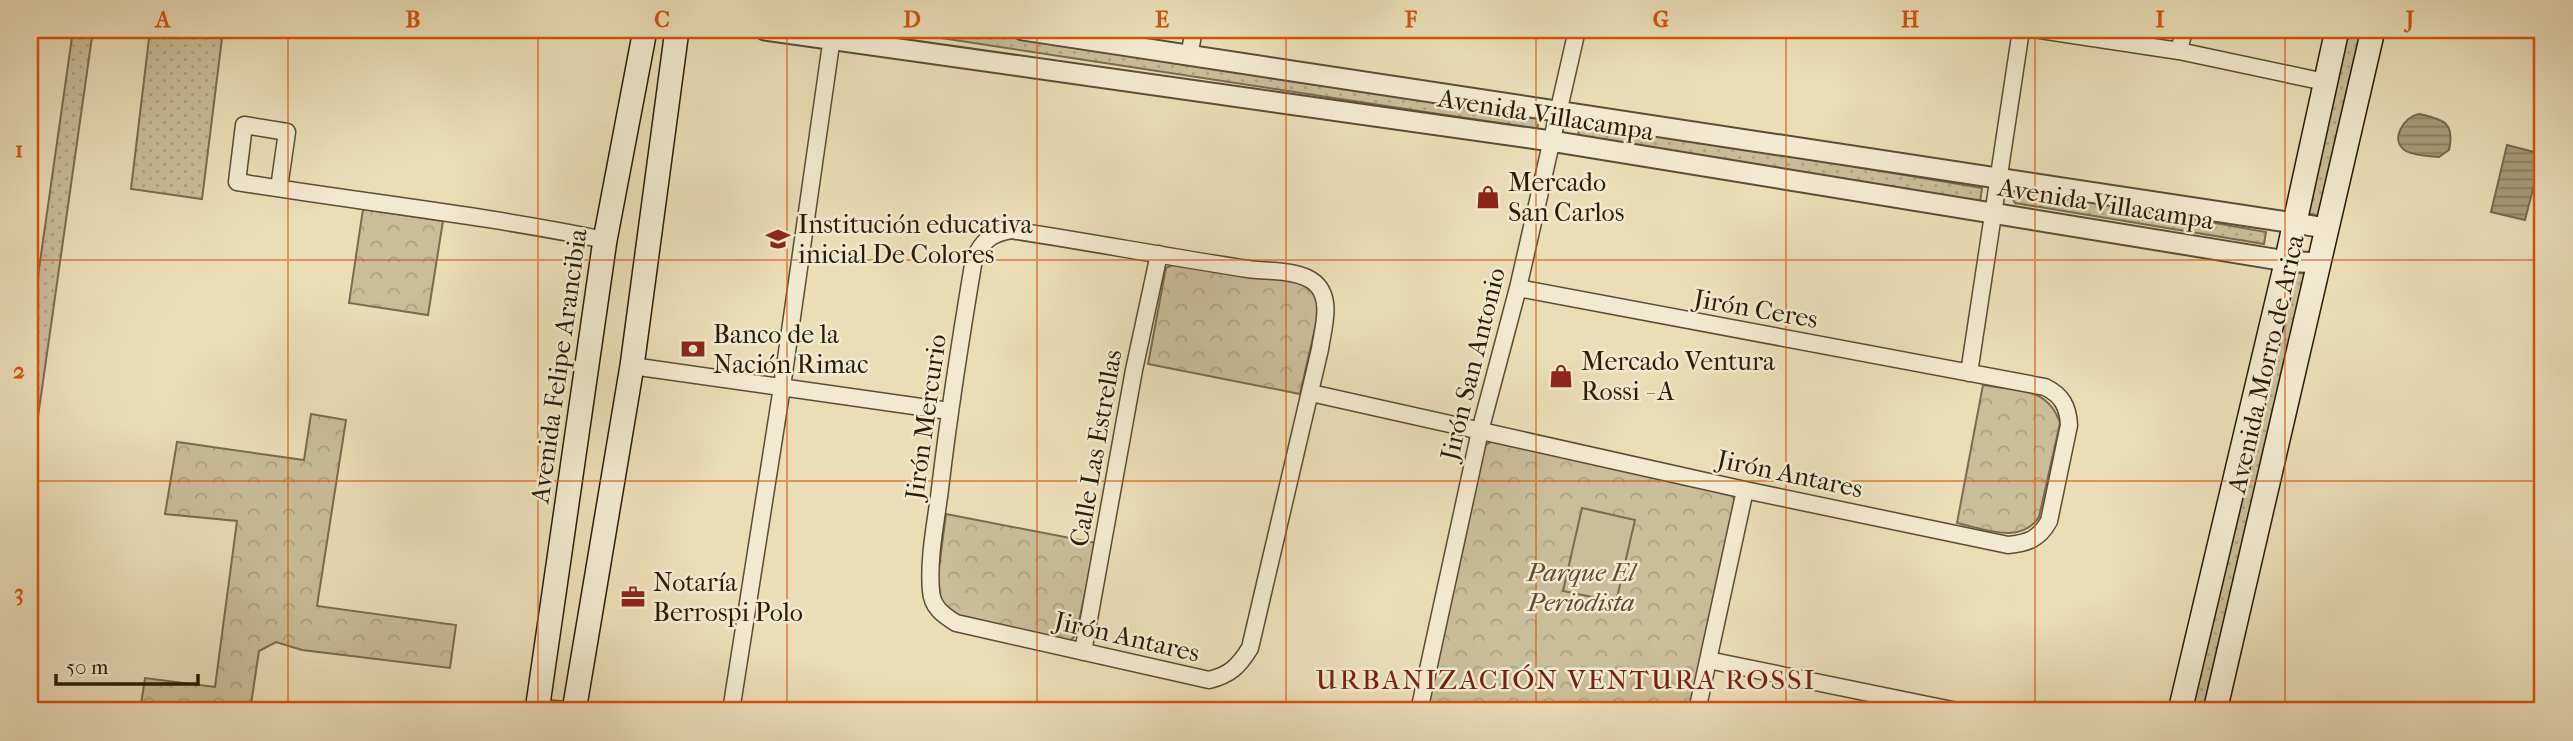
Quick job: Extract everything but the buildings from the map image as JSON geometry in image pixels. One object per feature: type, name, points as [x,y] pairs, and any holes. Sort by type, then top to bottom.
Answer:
[{"type":"main road","name":"Avenida Felipe Arancibia","points":[[538,710],[605,240],[645,30]]},
{"type":"main road","points":[[578,711],[632,366],[677,30]]},
{"type":"main road","name":"Avenida Morro de Arica","points":[[2180,711],[2286,261],[2337,30]]},
{"type":"main road","name":"Avenida Morro de Arica","points":[[2215,711],[2317,263],[2374,30]]},
{"type":"street","name":"Avenida Villacampa","points":[[765,30],[833,35],[1551,141],[2286,261],[2317,263]]},
{"type":"street","name":"Avenida Villacampa","points":[[1023,30],[2326,228]]},
{"type":"street","points":[[1189,56],[1194,30]]},
{"type":"street","name":"Jirón San Antonio","points":[[1419,711],[1480,431],[1518,288],[1577,30]]},
{"type":"street","points":[[1969,373],[2021,30]]},
{"type":"street","points":[[2040,30],[2179,51],[2325,82]]},
{"type":"street","points":[[2179,51],[2184,30]]},
{"type":"street","points":[[731,711],[833,35]]},
{"type":"street","points":[[279,188],[287,132],[244,125],[237,181],[279,188],[531,226],[605,240]]},
{"type":"street","name":"Jirón Antares","points":[[935,606],[942,615],[956,623],[1209,680],[1224,677],[1240,664],[1250,648],[1311,393],[1325,316],[1325,299],[1313,281],[1300,275],[1011,230],[998,232],[988,239]]},
{"type":"street","name":"Jirón Mercurio","points":[[935,606],[931,592],[932,562],[949,411],[974,259],[980,246],[988,239]]},
{"type":"street","name":"Calle Las Estrellas","points":[[1083,652],[1134,370],[1159,254]]},
{"type":"street","name":"Jirón Ceres","points":[[1518,288],[1986,376]]},
{"type":"street","points":[[632,366],[949,411]]},
{"type":"street","name":"Jirón Antares","points":[[1311,393],[1745,490],[2008,545],[2035,539],[2049,521],[2069,425],[2068,412],[2063,400],[2045,387],[1986,376]]},
{"type":"street","points":[[1697,711],[1745,490]]},
{"type":"street","points":[[1708,660],[1956,711]]},
{"type":"street","points":[[538,710],[578,711]]},
{"type":"green space","points":[[73,30],[93,30],[30,473],[30,332]]},
{"type":"green space","points":[[150,30],[223,30],[202,199],[131,189]]},
{"type":"green space","points":[[889,30],[983,30],[1540,118],[1537,129]]},
{"type":"green space","points":[[2346,30],[2362,30],[2319,216],[2303,212]]},
{"type":"green space","points":[[1577,120],[1982,188],[1980,202],[1579,136]]},
{"type":"green space","points":[[2020,189],[2266,232],[2264,244],[2015,203],[2012,198],[2013,191]]},
{"type":"green space","points":[[363,209],[443,221],[428,315],[349,303]]},
{"type":"green space","points":[[1174,264],[1304,282],[1320,300],[1300,394],[1148,364],[1166,268]]},
{"type":"green space","points":[[2292,272],[2309,274],[2208,711],[2192,711]]},
{"type":"green space","points":[[1983,385],[2039,396],[2055,411],[2060,423],[2039,517],[2023,531],[2002,533],[1957,523]]},
{"type":"green space","points":[[311,414],[346,420],[317,606],[456,625],[450,668],[302,650],[276,642],[259,651],[250,711],[140,711],[145,678],[215,687],[237,521],[165,514],[177,442],[304,460]]},
{"type":"green space","name":"Parque El Periodista","points":[[1495,440],[1729,493],[1737,501],[1690,711],[1427,711],[1485,445]]},
{"type":"green space","points":[[1582,508],[1635,520],[1616,602],[1563,591]]},
{"type":"green space","points":[[946,514],[1096,543],[1076,635],[1070,641],[959,619],[946,611],[936,590]]},
{"type":"shaded area","points":[[2419,114],[2441,120],[2449,128],[2449,150],[2439,157],[2406,151],[2398,141],[2400,129],[2409,119]]},
{"type":"shaded area","points":[[2507,145],[2542,154],[2525,220],[2491,212]]},
{"type":"place","name":"Mercado San Carlos","points":[[1488,197]]},
{"type":"place","name":"Institución educativa inicial De Colores","points":[[778,239]]},
{"type":"place","name":"Banco de la Nación Rimac","points":[[693,349]]},
{"type":"place","name":"Mercado Ventura Rossi - A","points":[[1561,376]]},
{"type":"place","name":"Notaría Berrospi Polo","points":[[633,597]]},
{"type":"district","name":"URBANIZACIÓN VENTURA ROSSI","points":[[1566,679]]}]
